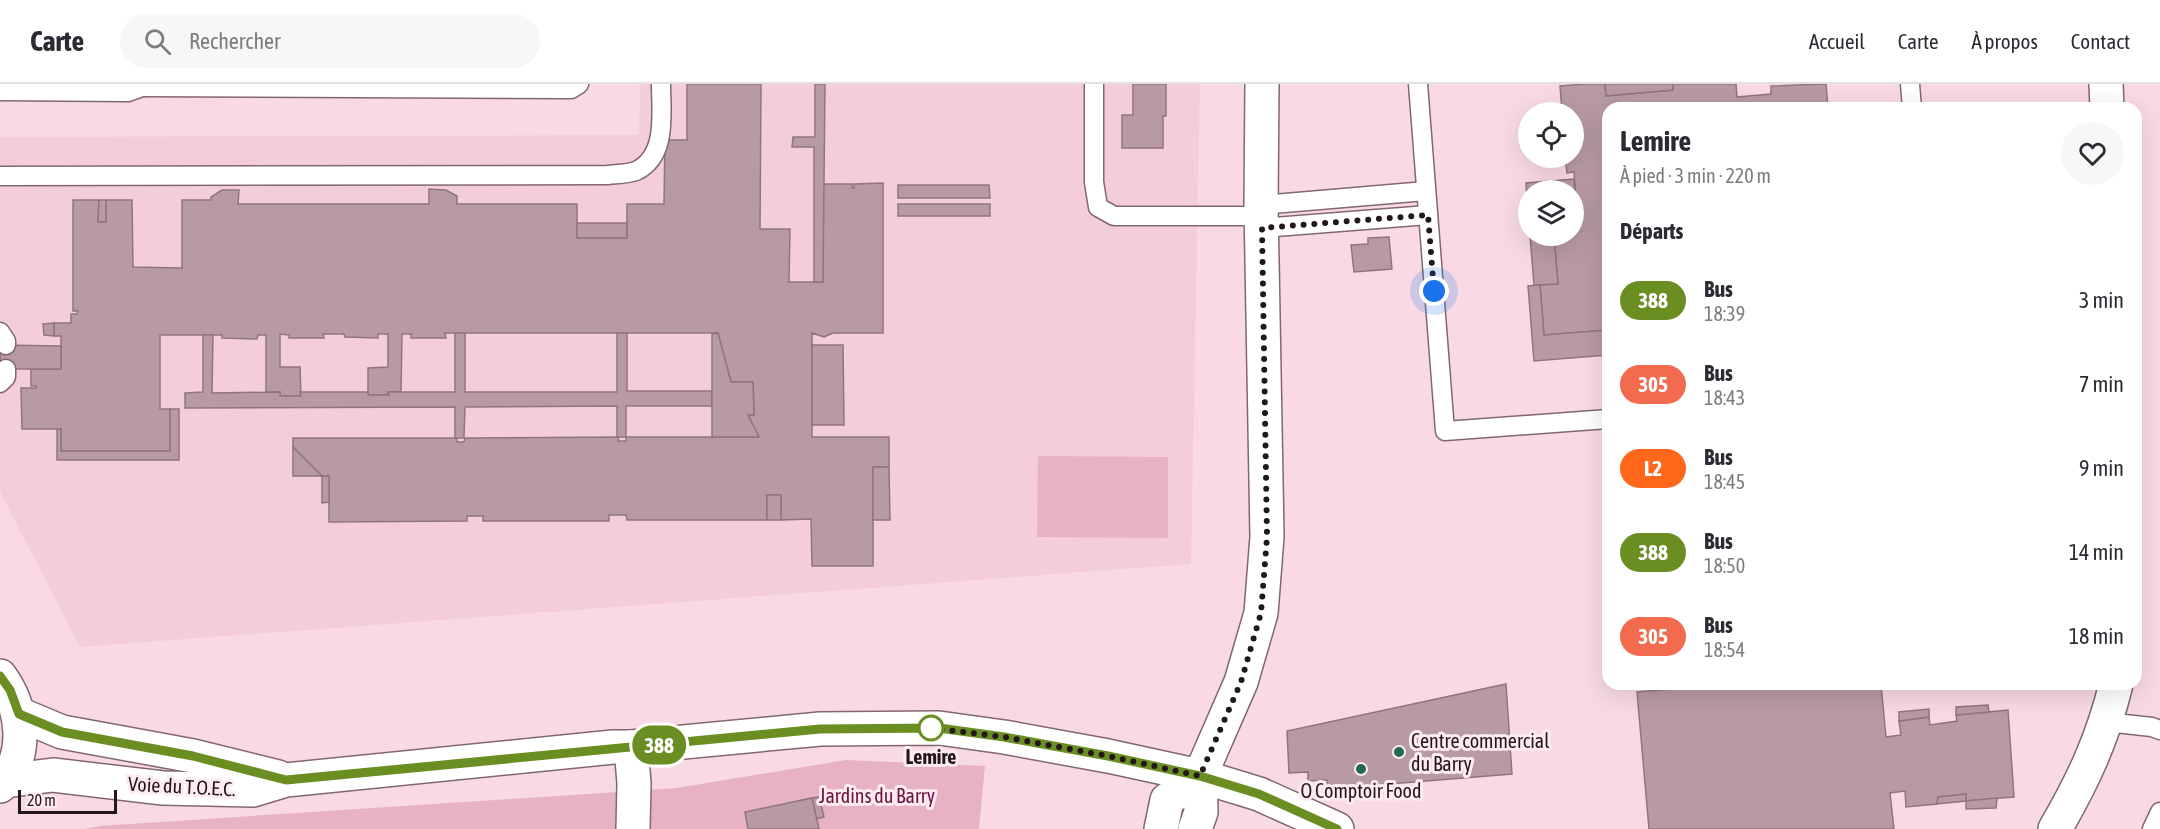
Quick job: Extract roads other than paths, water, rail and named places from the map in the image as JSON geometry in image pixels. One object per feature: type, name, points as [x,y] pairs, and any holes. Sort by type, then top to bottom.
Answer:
[{"type":"street","points":[[1195,829],[1201,812],[1200,776],[1241,682],[1261,613],[1267,537],[1261,216],[1262,84]]},
{"type":"street","points":[[2106,84],[2107,102]]},
{"type":"street","points":[[0,676],[10,690],[19,714],[20,737],[15,760],[2,783]]},
{"type":"street","points":[[2055,829],[2080,787],[2106,722],[2114,690]]},
{"type":"street","name":"Voie du T.O.E.C.","points":[[19,714],[62,732],[193,756],[286,780]]},
{"type":"street","name":"Voie du T.O.E.C.","points":[[2,783],[53,775],[164,788],[253,790],[286,780],[613,747],[820,729],[939,728],[1108,756],[1200,776],[1259,794],[1337,829]]},
{"type":"street","points":[[632,747],[633,829]]},
{"type":"street","points":[[1161,829],[1167,800],[1200,776]]},
{"type":"lane","points":[[0,91],[128,92],[143,85],[570,89],[579,84]]},
{"type":"lane","points":[[0,176],[608,175],[636,171],[651,160],[661,137],[661,84]]},
{"type":"lane","points":[[1094,84],[1094,182],[1098,207],[1114,216],[1428,215]]},
{"type":"lane","points":[[1418,84],[1445,431],[1602,419]]},
{"type":"lane","points":[[1910,84],[1912,102]]},
{"type":"lane","points":[[1261,216],[1426,191]]},
{"type":"lane","points":[[2106,722],[2160,730]]},
{"type":"lane","points":[[2152,829],[2160,812]]},
{"type":"place","name":"Lemire","points":[[931,728]]},
{"type":"place","name":"Centre commercial du Barry","points":[[1399,752]]},
{"type":"place","name":"O Comptoir Food","points":[[1361,769]]},
{"type":"park label","name":"Jardins du Barry","points":[[877,795]]}]
